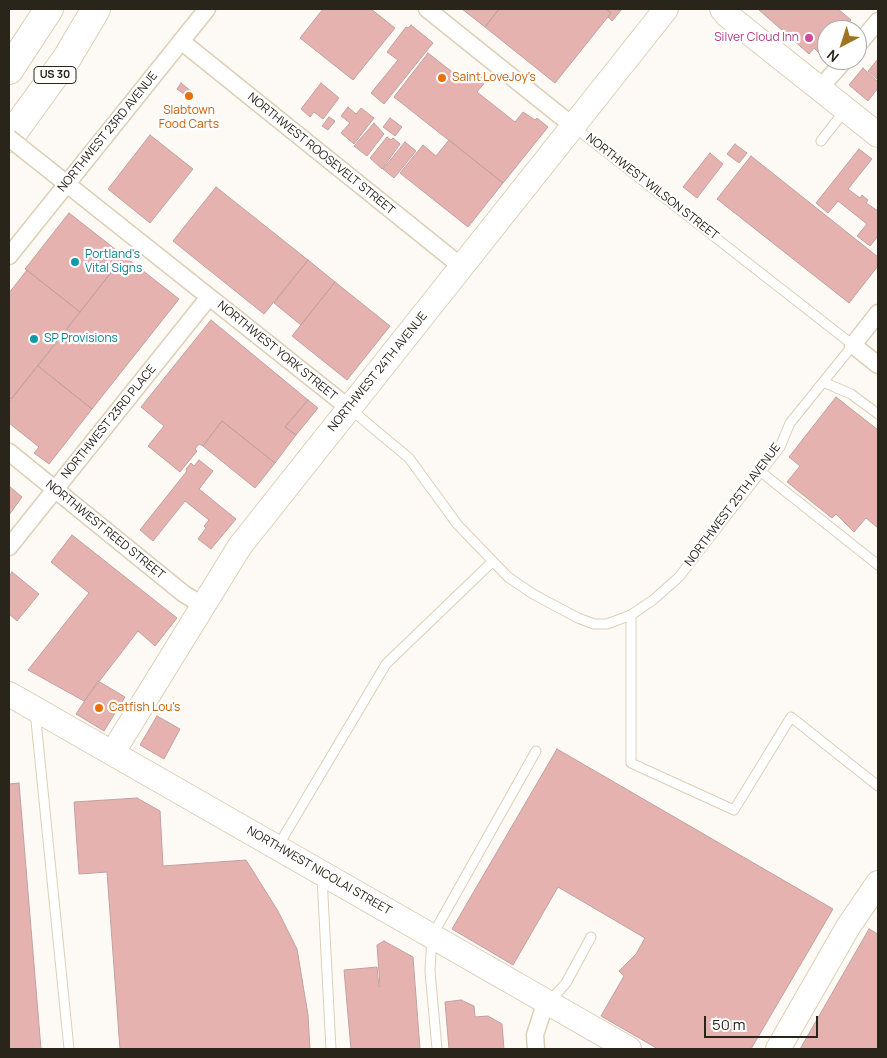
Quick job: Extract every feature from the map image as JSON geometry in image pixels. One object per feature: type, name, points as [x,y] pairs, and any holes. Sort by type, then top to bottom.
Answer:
[{"type":"highway","name":"US 30","points":[[9,70],[49,9]]},
{"type":"highway","name":"US 30","points":[[9,138],[67,58],[96,9]]},
{"type":"street","name":"NORTHWEST 23RD AVENUE","points":[[9,256],[207,9]]},
{"type":"street","name":"NORTHWEST WILSON STREET","points":[[427,9],[573,126]]},
{"type":"street","name":"NORTHWEST 24TH AVENUE","points":[[113,752],[236,551],[666,9]]},
{"type":"street","points":[[720,11],[878,135]]},
{"type":"street","points":[[867,34],[878,21]]},
{"type":"street","name":"NORTHWEST ROOSEVELT STREET","points":[[181,41],[462,267]]},
{"type":"street","points":[[819,89],[836,70]]},
{"type":"street","name":"NORTHWEST YORK STREET","points":[[9,138],[349,408]]},
{"type":"street","name":"NORTHWEST 23RD PLACE","points":[[9,548],[209,297]]},
{"type":"street","name":"NORTHWEST 25TH AVENUE","points":[[853,345],[878,313]]},
{"type":"street","name":"NORTHWEST WILSON STREET","points":[[853,345],[878,365]]},
{"type":"street","name":"NORTHWEST REED STREET","points":[[9,452],[184,594],[204,606]]},
{"type":"street","name":"NORTHWEST NICOLAI STREET","points":[[9,694],[278,846],[629,1049]]},
{"type":"street","points":[[778,1049],[848,927],[878,883]]},
{"type":"street","points":[[536,1049],[535,1035],[548,1002]]},
{"type":"lane","points":[[821,141],[846,109]]},
{"type":"lane","name":"NORTHWEST WILSON STREET","points":[[573,126],[853,345]]},
{"type":"lane","name":"NORTHWEST 25TH AVENUE","points":[[631,615],[653,600],[679,577],[780,447],[790,423],[853,345]]},
{"type":"lane","points":[[823,382],[852,394],[878,414]]},
{"type":"lane","name":"NORTHWEST YORK STREET","points":[[349,408],[409,458],[458,524],[508,577],[533,594],[594,624],[607,624],[631,615]]},
{"type":"lane","points":[[761,472],[878,565]]},
{"type":"lane","points":[[278,846],[386,664],[492,562]]},
{"type":"lane","points":[[631,615],[631,764],[734,810],[791,717],[878,786]]},
{"type":"lane","points":[[34,708],[70,1049]]},
{"type":"lane","points":[[437,1049],[430,972],[432,936],[536,751]]},
{"type":"lane","points":[[322,872],[331,1049]]},
{"type":"lane","points":[[548,1002],[566,983],[591,937]]},
{"type":"building","points":[[323,9],[371,9],[395,28],[353,80],[300,38]]},
{"type":"building","points":[[462,9],[499,9],[485,27]]},
{"type":"building","points":[[499,9],[606,9],[611,13],[555,83],[485,27]]},
{"type":"building","points":[[606,9],[622,9],[612,21],[608,17],[611,13]]},
{"type":"building","name":"Silver Cloud Inn","points":[[758,9],[838,9],[851,20],[817,20],[817,51],[814,48],[809,54]]},
{"type":"building","points":[[411,25],[433,43],[384,104],[371,93],[398,60],[387,52],[406,27],[408,28]]},
{"type":"building","points":[[428,53],[465,82],[473,72],[486,81],[477,92],[515,122],[523,112],[535,120],[537,118],[548,127],[503,183],[394,97]]},
{"type":"building","points":[[878,59],[878,80],[868,71]]},
{"type":"building","points":[[861,70],[865,70],[878,82],[878,88],[868,101],[849,85]]},
{"type":"building","points":[[181,83],[192,92],[188,97],[177,89]]},
{"type":"building","points":[[321,83],[339,98],[323,119],[314,112],[310,117],[301,109]]},
{"type":"building","points":[[348,107],[356,114],[361,108],[374,118],[354,144],[341,133],[350,123],[341,116]]},
{"type":"building","points":[[329,117],[335,121],[328,130],[322,126]]},
{"type":"building","points":[[390,118],[402,127],[395,136],[383,127]]},
{"type":"building","points":[[374,123],[384,134],[367,156],[354,146]]},
{"type":"building","points":[[150,135],[193,169],[150,223],[108,189]]},
{"type":"building","points":[[387,137],[391,140],[393,138],[400,144],[382,169],[370,158]]},
{"type":"building","points":[[449,140],[503,183],[468,227],[400,173],[423,145],[436,156]]},
{"type":"building","points":[[405,142],[416,151],[394,178],[383,169]]},
{"type":"building","points":[[735,144],[747,153],[739,163],[727,154]]},
{"type":"building","points":[[859,149],[872,159],[848,189],[860,198],[862,195],[868,200],[866,203],[878,211],[878,236],[870,246],[857,236],[867,224],[838,201],[828,213],[816,203]]},
{"type":"building","points":[[710,153],[723,164],[697,198],[683,187]]},
{"type":"building","points":[[751,156],[878,257],[878,266],[849,303],[717,199]]},
{"type":"building","points":[[216,187],[308,260],[264,314],[173,241]]},
{"type":"building","name":"Portland's Vital Signs","points":[[69,213],[124,256],[80,312],[25,269]]},
{"type":"building","points":[[124,256],[179,299],[92,409],[38,366]]},
{"type":"building","points":[[308,260],[335,282],[301,325],[274,303]]},
{"type":"building","name":"SP Provisions","points":[[27,270],[80,312],[11,399],[9,397],[9,293]]},
{"type":"building","points":[[335,282],[390,326],[347,380],[292,336]]},
{"type":"building","points":[[211,320],[308,400],[285,427],[296,435],[275,463],[222,421],[203,446],[199,444],[195,449],[197,451],[180,472],[148,446],[164,426],[141,407]]},
{"type":"building","points":[[38,366],[92,409],[49,464],[34,453],[39,447],[9,423],[9,402]]},
{"type":"building","points":[[836,397],[878,430],[878,528],[866,518],[854,532],[836,514],[832,518],[787,482],[800,466],[789,457]]},
{"type":"building","points":[[308,400],[318,408],[296,435],[285,427]]},
{"type":"building","points":[[222,421],[275,463],[255,488],[203,446]]},
{"type":"building","points":[[199,460],[213,471],[199,489],[236,519],[211,549],[198,539],[209,520],[185,501],[153,541],[140,530],[187,471],[186,469],[191,463],[194,466]]},
{"type":"building","points":[[9,486],[22,497],[9,515]]},
{"type":"building","points":[[72,535],[177,618],[155,646],[138,631],[84,701],[28,670],[89,593],[51,562]]},
{"type":"building","points":[[12,572],[39,594],[17,621],[9,614],[9,576]]},
{"type":"building","name":"Catfish Lou's","points":[[98,681],[125,697],[104,731],[76,714]]},
{"type":"building","points":[[157,716],[180,729],[164,759],[140,745]]},
{"type":"building","points":[[557,749],[833,909],[751,1049],[658,1049],[601,1016],[624,976],[619,971],[636,954],[645,938],[558,887],[513,965],[452,929]]},
{"type":"building","points":[[19,783],[41,1049],[9,1049],[9,784]]},
{"type":"building","points":[[137,798],[160,811],[163,866],[246,860],[278,911],[297,949],[308,1015],[310,1049],[120,1049],[107,872],[79,874],[74,802]]},
{"type":"building","points":[[869,929],[878,934],[878,1049],[800,1049]]},
{"type":"building","points":[[384,941],[413,957],[420,1049],[351,1049],[344,970],[377,967],[379,987],[377,945]]},
{"type":"building","points":[[461,1000],[474,1006],[475,1017],[488,1016],[502,1024],[504,1049],[449,1049],[445,1002]]},
{"type":"place","name":"Silver Cloud Inn","points":[[809,38]]},
{"type":"place","name":"Saint LoveJoy's","points":[[442,78]]},
{"type":"place","name":"Slabtown Food Carts","points":[[189,96]]},
{"type":"place","name":"Portland's Vital Signs","points":[[75,262]]},
{"type":"place","name":"SP Provisions","points":[[34,339]]},
{"type":"place","name":"Catfish Lou's","points":[[99,708]]}]
